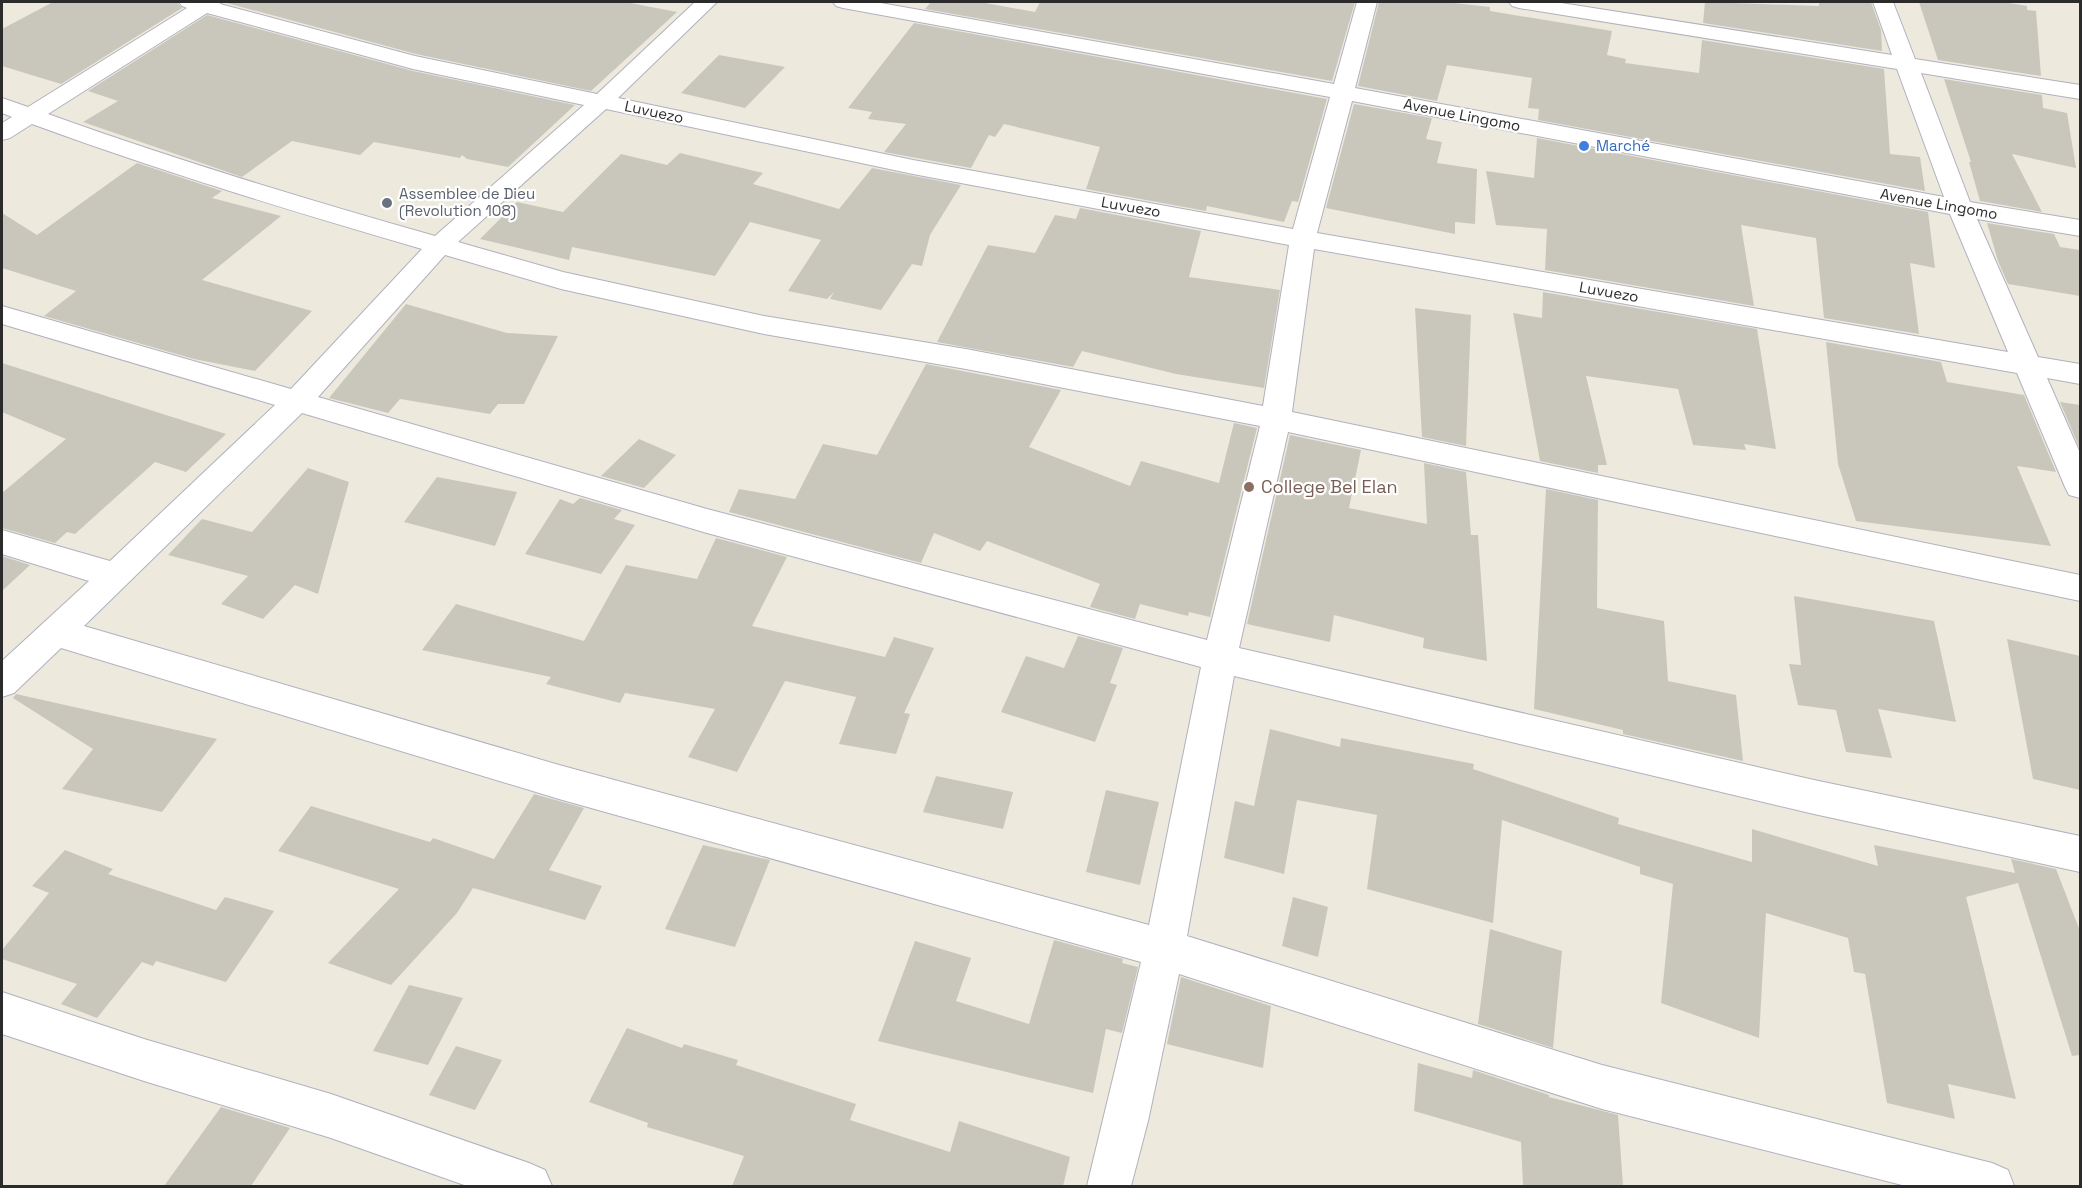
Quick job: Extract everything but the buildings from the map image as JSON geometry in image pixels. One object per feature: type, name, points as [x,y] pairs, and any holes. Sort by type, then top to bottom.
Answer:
[{"type":"street","points":[[2,682],[116,576],[297,401],[439,246],[602,101],[707,2]]},
{"type":"street","name":"Avenue Lingomo","points":[[843,2],[1342,92],[1960,208],[2080,228]]},
{"type":"street","points":[[1109,1186],[1126,1121],[1164,949],[1197,789],[1220,658],[1276,419],[1303,239],[1366,2]]},
{"type":"street","points":[[1519,2],[2080,92]]},
{"type":"street","points":[[1883,2],[1960,208],[2080,487]]},
{"type":"street","points":[[2,133],[202,3]]},
{"type":"street","name":"Luvuezo","points":[[202,3],[413,62],[913,167],[1303,239],[2080,374]]},
{"type":"street","points":[[2,105],[130,151],[439,246],[561,280],[764,325],[966,359],[1276,419],[2080,588]]},
{"type":"street","points":[[2,315],[707,521],[1220,658],[1814,797],[2080,854]]},
{"type":"street","points":[[2,542],[116,576]]},
{"type":"street","points":[[55,632],[559,782],[1164,949],[1602,1088],[1992,1186]]},
{"type":"street","points":[[2,1012],[144,1060],[331,1116],[529,1186]]},
{"type":"place","name":"Marché","points":[[1584,146]]},
{"type":"place","name":"Assemblee de Dieu (Revolution 108)","points":[[387,203]]},
{"type":"place","name":"College Bel Elan","points":[[1249,487]]}]
